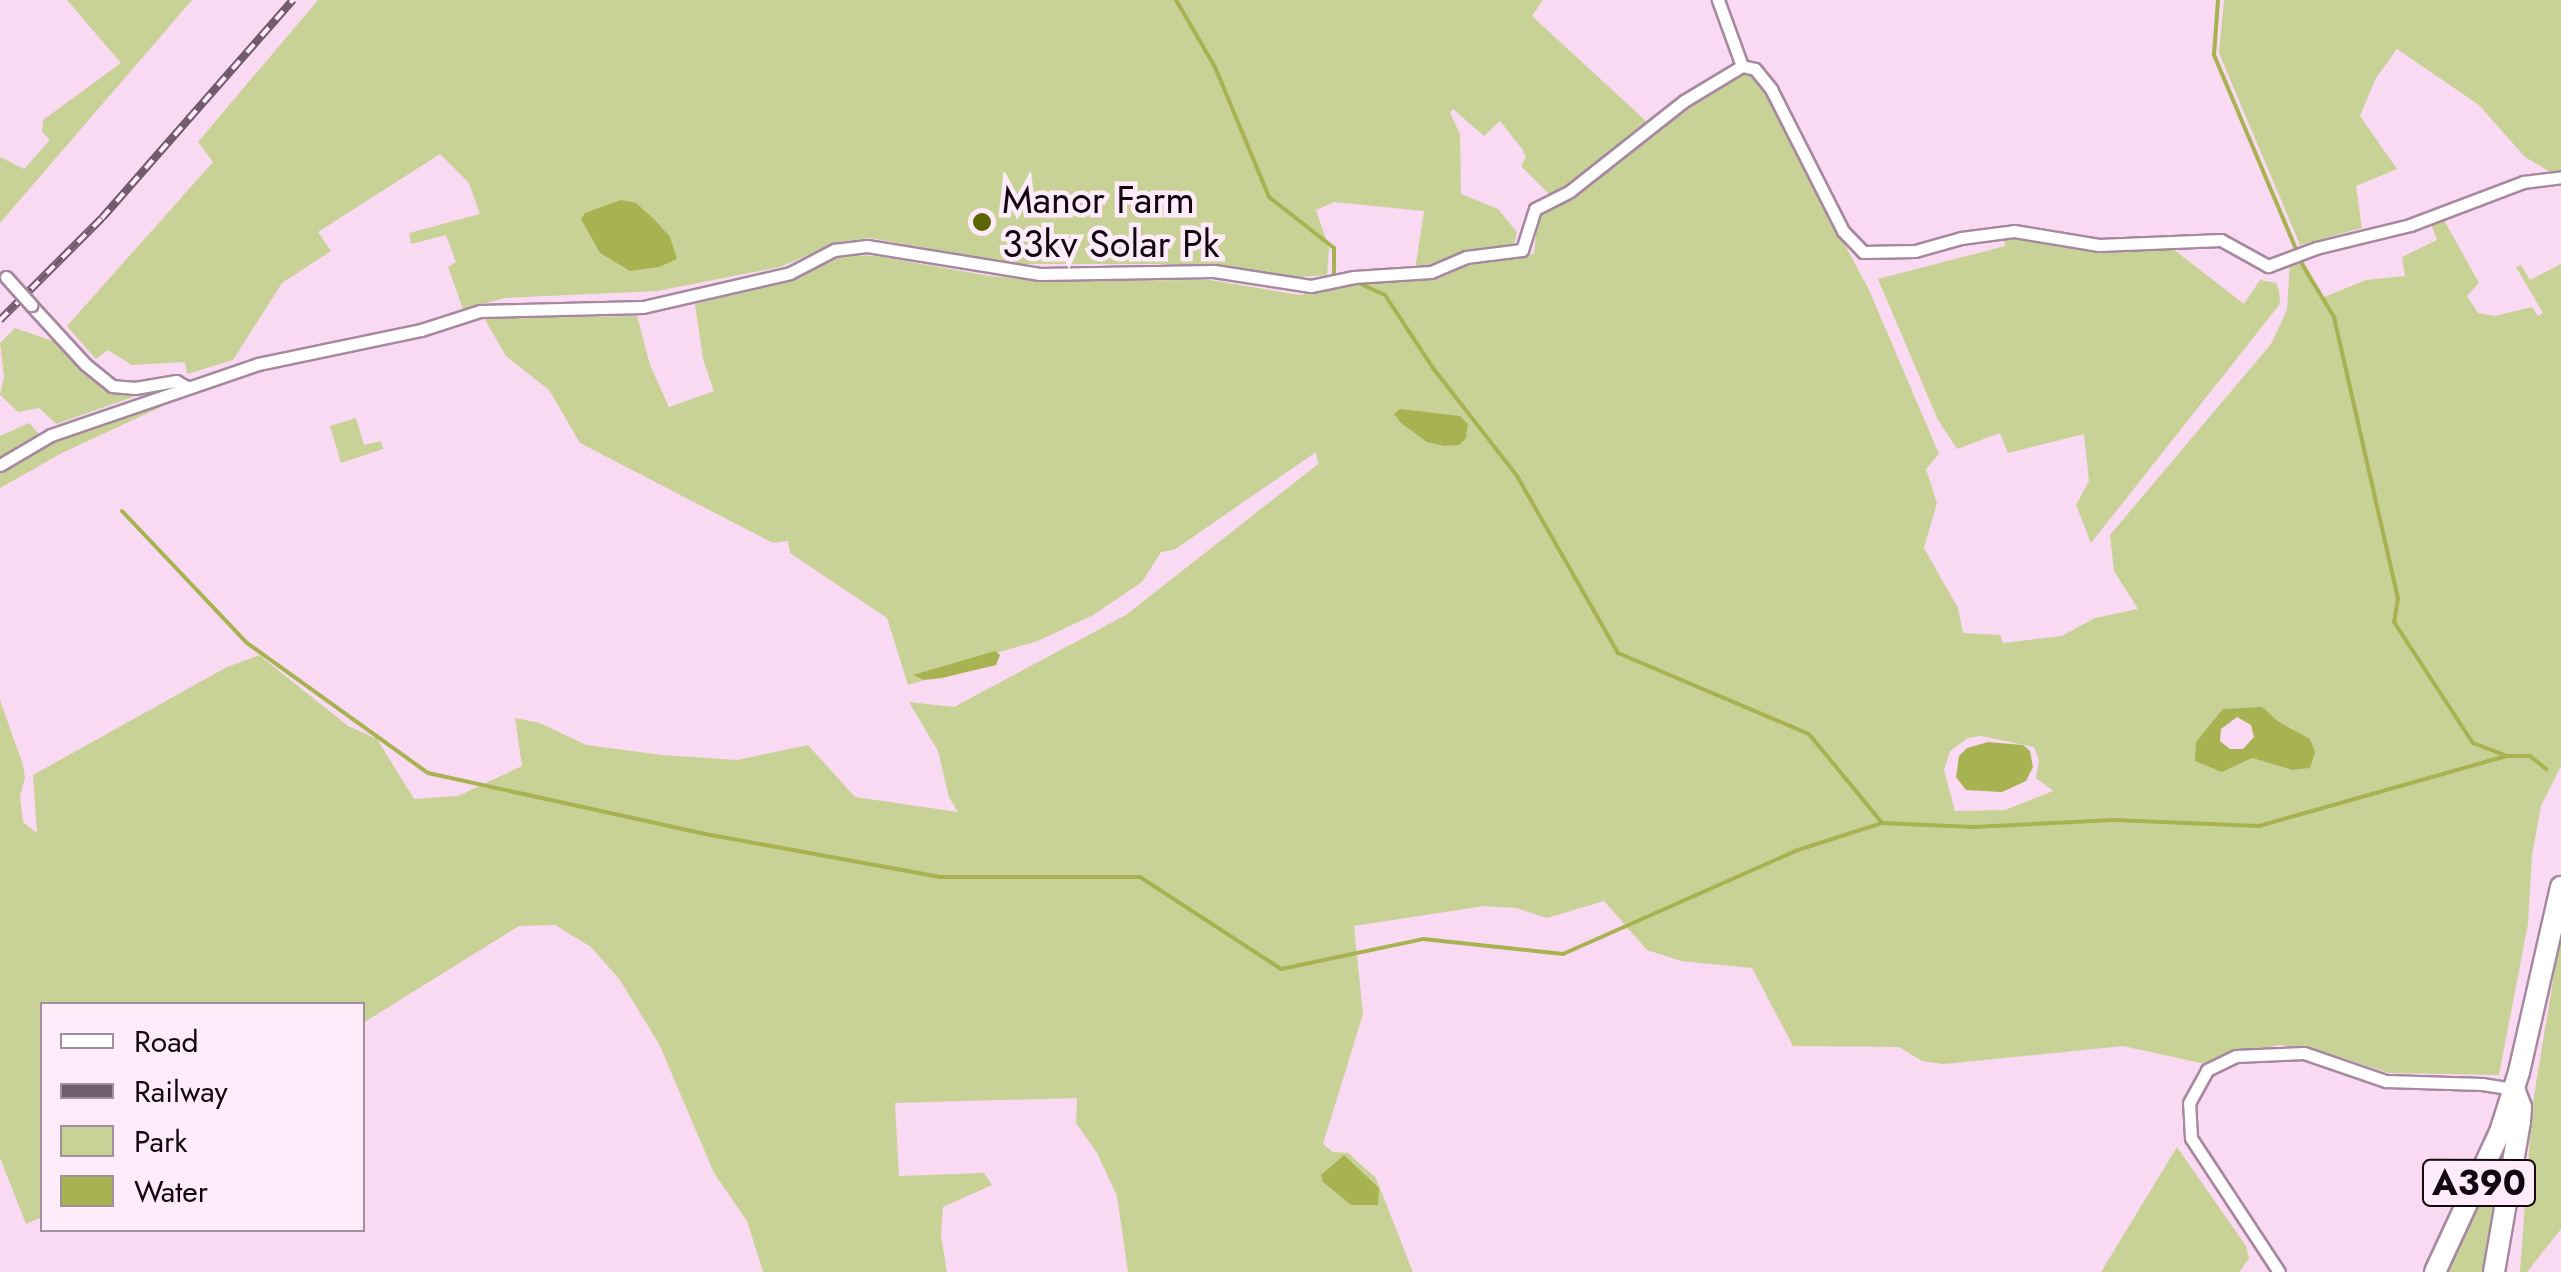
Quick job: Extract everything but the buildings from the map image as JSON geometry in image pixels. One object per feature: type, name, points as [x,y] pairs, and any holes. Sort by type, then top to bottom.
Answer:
[{"type":"highway","name":"A390","points":[[2435,1272],[2482,1176],[2514,1090],[2561,886]]},
{"type":"highway","points":[[2494,1272],[2520,1121],[2521,1107],[2514,1090]]},
{"type":"street","points":[[1718,0],[1742,66]]},
{"type":"street","points":[[0,465],[51,435],[258,364],[421,330],[480,311],[643,307],[790,273],[834,250],[867,246],[1040,274],[1214,271],[1312,286],[1431,272],[1466,257],[1522,250],[1535,209],[1570,190],[1684,101],[1742,66],[1754,69],[1771,89],[1843,231],[1863,252],[1915,251],[1961,238],[2014,231],[2098,245],[2221,240],[2268,266],[2410,225],[2523,182],[2561,177]]},
{"type":"street","points":[[3,274],[84,364],[112,386],[134,388],[176,381],[187,387]]},
{"type":"street","points":[[2278,1272],[2191,1138],[2188,1103],[2206,1070],[2236,1056],[2304,1052],[2386,1081],[2482,1084],[2514,1090]]},
{"type":"green space","points":[[67,0],[192,0],[0,223],[0,157],[24,169],[50,140],[42,132],[43,120],[121,63]]},
{"type":"green space","points":[[318,0],[1543,0],[1532,16],[1647,122],[1573,183],[1550,195],[1521,166],[1526,157],[1523,150],[1500,121],[1484,136],[1453,109],[1450,113],[1460,134],[1461,194],[1498,209],[1517,232],[1514,244],[1415,270],[1424,211],[1334,202],[1316,210],[1329,248],[1327,275],[1288,278],[1216,264],[1013,264],[870,238],[839,242],[780,267],[657,291],[505,298],[463,309],[448,267],[456,262],[446,235],[411,244],[409,233],[480,214],[469,183],[440,154],[318,232],[331,251],[282,283],[233,360],[187,374],[185,362],[132,365],[108,350],[96,359],[67,326],[213,162],[198,142]]},
{"type":"green space","points":[[2224,0],[2561,0],[2561,170],[2552,173],[2525,157],[2479,105],[2397,49],[2376,78],[2360,116],[2397,169],[2356,186],[2362,228],[2300,245],[2219,53]]},
{"type":"green space","points":[[1737,73],[1750,75],[1760,84],[1869,290],[1939,454],[1926,469],[1937,503],[1924,548],[1958,608],[1963,633],[2000,635],[2003,643],[2062,636],[2095,618],[2138,609],[2114,571],[2110,535],[2271,344],[2287,310],[2290,262],[2302,259],[2324,297],[2366,280],[2405,276],[2402,257],[2437,240],[2431,224],[2444,220],[2479,283],[2467,296],[2478,313],[2495,316],[2532,307],[2538,316],[2543,313],[2516,267],[2521,265],[2530,280],[2561,264],[2561,766],[2541,806],[2532,855],[2528,924],[2499,1075],[2389,1073],[2318,1050],[2280,1045],[2240,1052],[2205,1064],[2123,1046],[1944,1064],[1922,1061],[1899,1047],[1793,1046],[1752,968],[1681,961],[1647,950],[1604,901],[1547,918],[1516,908],[1484,906],[1354,926],[1363,1014],[1323,1144],[1333,1152],[1348,1153],[1376,1178],[1413,1272],[1128,1272],[1117,1196],[1097,1153],[1076,1123],[1077,1098],[895,1103],[899,1176],[984,1173],[992,1185],[943,1207],[941,1235],[947,1272],[763,1272],[747,1221],[714,1173],[659,1044],[620,980],[591,947],[555,925],[519,926],[365,1022],[365,1002],[40,1002],[40,1218],[26,1224],[0,1158],[0,700],[23,765],[23,822],[37,833],[33,775],[227,667],[259,655],[348,726],[377,739],[414,799],[458,796],[522,766],[515,718],[540,723],[586,745],[662,755],[737,760],[808,745],[855,797],[958,812],[949,797],[938,751],[909,702],[954,707],[1126,615],[1318,464],[1316,452],[1174,550],[1161,552],[1142,582],[1093,615],[1038,641],[915,676],[924,680],[908,685],[887,618],[790,553],[788,541],[773,543],[580,443],[549,390],[506,356],[484,318],[637,316],[650,365],[669,407],[714,391],[703,359],[695,304],[797,277],[845,255],[877,256],[990,276],[1050,281],[1210,280],[1300,295],[1380,279],[1425,279],[1458,267],[1534,254],[1538,214]],"holes":[[[2223,709],[2292,728],[2309,768],[2292,770],[2252,758],[2196,761]],[[1981,736],[2034,747],[2039,760],[2036,778],[2053,791],[2005,810],[1955,811],[1944,770],[1950,751],[1968,738]]]},
{"type":"green space","points":[[2004,237],[2126,251],[2173,249],[2244,304],[2260,280],[2276,283],[2279,290],[2280,304],[2091,543],[2076,505],[2089,481],[2084,434],[2008,453],[2000,433],[1957,449],[1938,420],[1878,279],[2005,246]]},
{"type":"green space","points":[[15,328],[59,343],[101,385],[119,392],[156,389],[56,424],[39,408],[18,412],[0,395],[4,376],[0,343]]},
{"type":"green space","points":[[159,404],[161,407],[62,453],[0,488],[0,470],[43,444]]},
{"type":"green space","points":[[356,418],[364,445],[381,441],[383,449],[341,463],[330,426]]},
{"type":"green space","points":[[29,423],[39,434],[0,457],[0,436]]},
{"type":"green space","points":[[2561,932],[2561,1229],[2527,1272],[2520,1272],[2532,1108]]},
{"type":"green space","points":[[2514,1116],[2485,1256],[2489,1264],[2485,1272],[2445,1272]]},
{"type":"green space","points":[[2177,1147],[2246,1246],[2249,1259],[2239,1272],[2101,1272]]},
{"type":"water","points":[[621,200],[636,203],[654,219],[670,237],[677,259],[659,267],[630,271],[600,253],[581,219],[585,213]]},
{"type":"water","points":[[1400,409],[1460,416],[1468,424],[1466,438],[1459,445],[1427,442],[1401,423],[1394,414]]},
{"type":"water","points":[[995,651],[1000,655],[996,665],[942,678],[924,680],[913,675]]},
{"type":"water","points":[[2262,707],[2279,722],[2310,739],[2315,752],[2310,768],[2292,770],[2252,758],[2222,772],[2195,761],[2196,742],[2223,709]],"holes":[[[2237,717],[2251,725],[2254,737],[2243,749],[2230,749],[2220,741],[2221,729]]]},
{"type":"water","points":[[1988,742],[2023,745],[2030,751],[2033,767],[2026,781],[2002,792],[1966,790],[1956,777],[1959,756],[1967,748]]},
{"type":"water","points":[[1344,1155],[1379,1188],[1378,1205],[1351,1205],[1323,1182],[1321,1175]]},
{"type":"waterway","points":[[1176,0],[1215,67],[1269,197],[1334,248],[1334,277]]},
{"type":"waterway","points":[[2218,0],[2214,55],[2303,266],[2334,317],[2398,598],[2394,622],[2473,743],[2507,756],[2530,756],[2546,769]]},
{"type":"waterway","points":[[1356,282],[1385,295],[1433,368],[1517,476],[1618,653],[1809,734],[1882,823],[1973,827],[2114,820],[2259,826],[2507,756]]},
{"type":"waterway","points":[[122,511],[247,643],[428,773],[711,835],[940,877],[1140,877],[1281,969],[1423,939],[1563,954],[1795,851],[1882,823]]},
{"type":"railway","points":[[0,320],[102,218],[293,0]]},
{"type":"place","name":"Manor Farm 33kv Solar Pk","points":[[982,222]]}]
